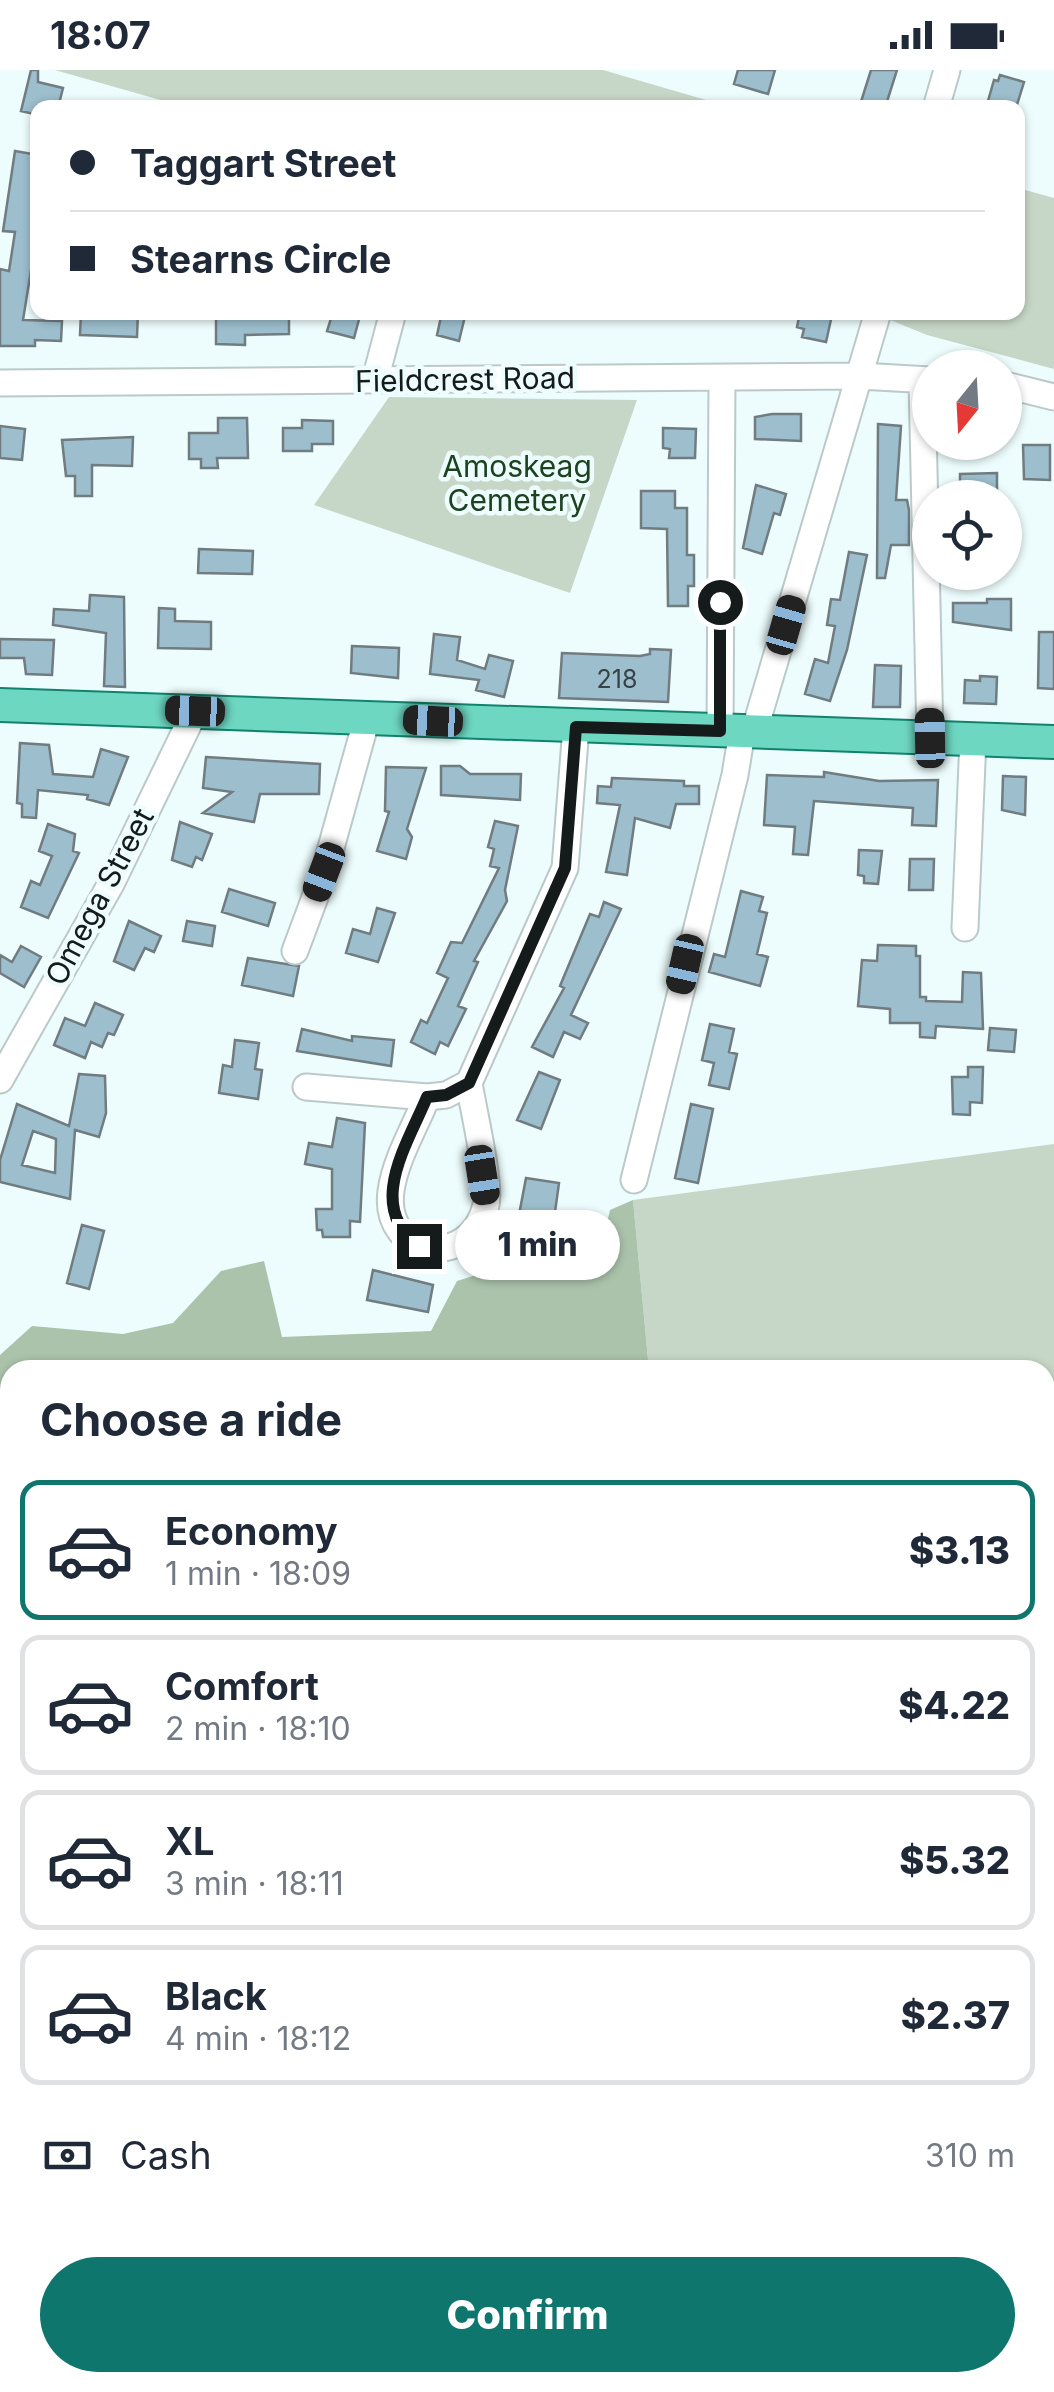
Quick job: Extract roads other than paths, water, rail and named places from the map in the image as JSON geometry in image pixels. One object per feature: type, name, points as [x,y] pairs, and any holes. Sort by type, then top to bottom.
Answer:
[{"type":"main road","points":[[0,705],[1054,742]]},
{"type":"street","points":[[938,100],[947,70]]},
{"type":"street","points":[[374,380],[391,320]]},
{"type":"street","points":[[738,732],[876,320]]},
{"type":"street","name":"Fieldcrest Road","points":[[0,384],[860,376],[912,379]]},
{"type":"street","points":[[634,1180],[736,775],[738,732],[722,378]]},
{"type":"street","points":[[1022,390],[1054,397]]},
{"type":"street","points":[[927,460],[930,738]]},
{"type":"street","name":"Omega Street","points":[[0,1080],[112,882],[195,711]]},
{"type":"street","points":[[295,951],[324,872],[366,718]]},
{"type":"street","points":[[427,1097],[397,1170],[391,1205],[405,1236],[419,1246],[442,1251],[460,1243],[476,1227],[487,1203],[469,1083],[565,868],[576,727]]},
{"type":"street","points":[[965,928],[973,740]]},
{"type":"street","points":[[306,1087],[427,1097],[446,1095],[469,1083]]},
{"type":"park label","name":"Amoskeag Cemetery","points":[[517,484]]}]
